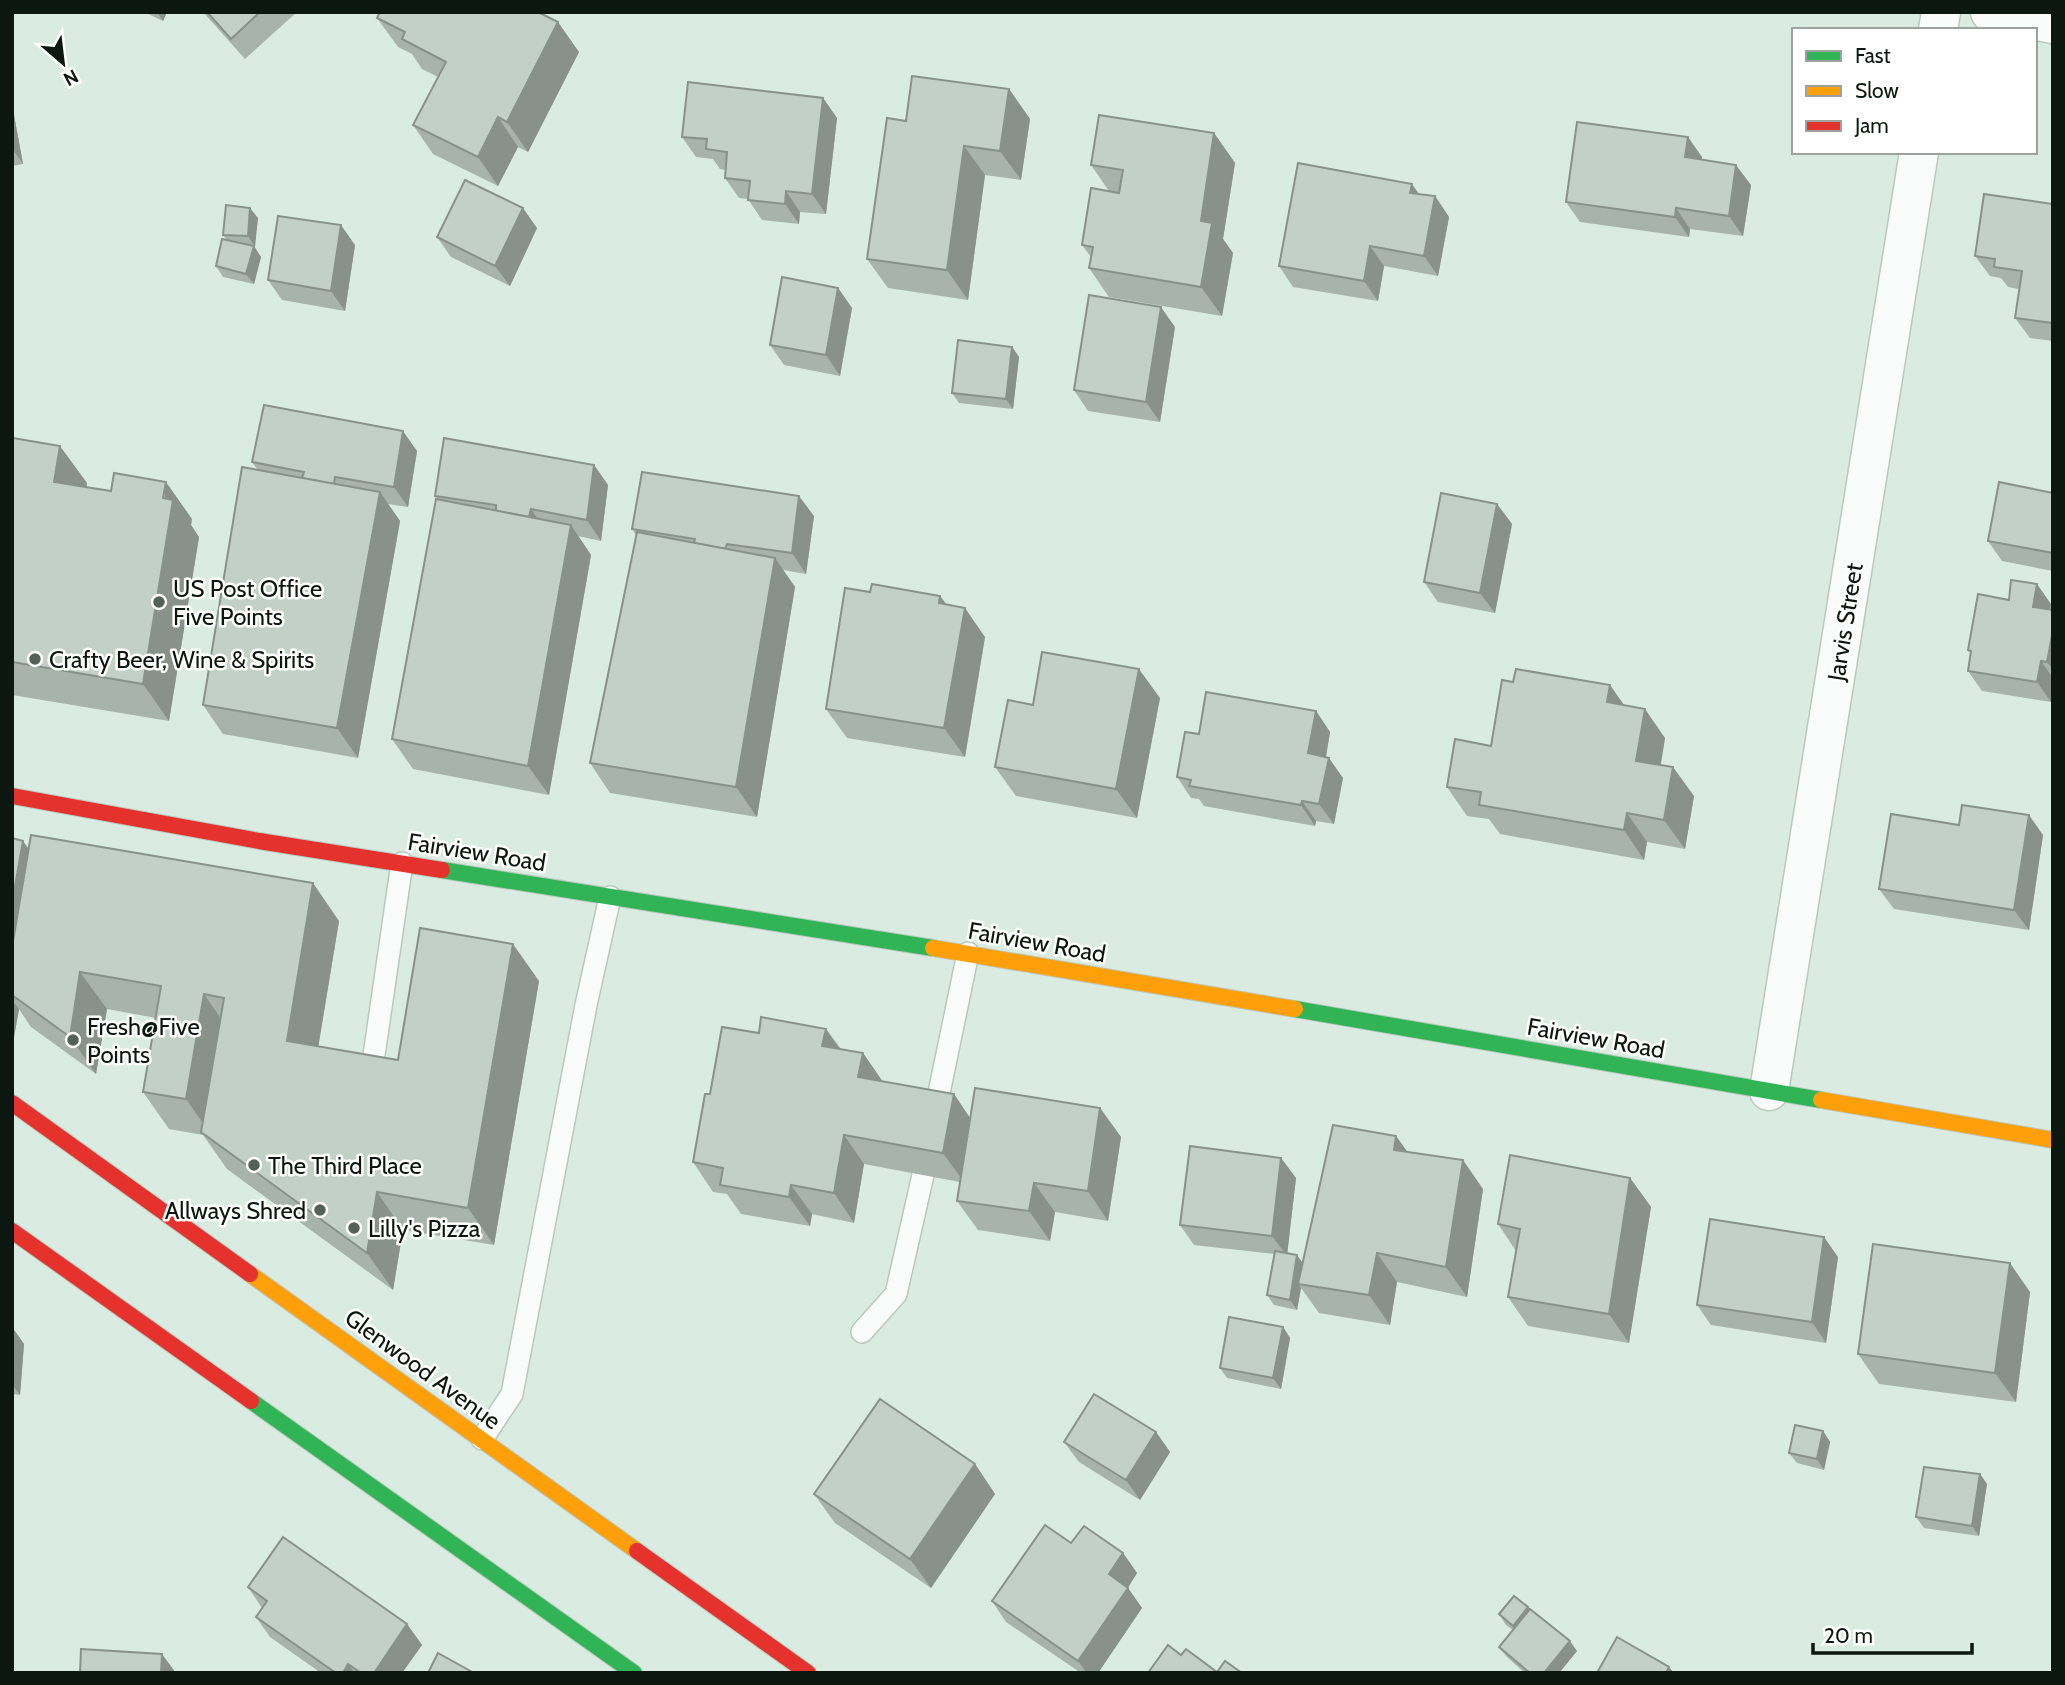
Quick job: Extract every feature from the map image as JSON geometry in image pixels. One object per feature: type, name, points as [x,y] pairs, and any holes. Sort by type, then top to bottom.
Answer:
[{"type":"street","points":[[1990,12],[2053,24]]},
{"type":"street","name":"Jarvis Street","points":[[1769,1091],[1919,154]]},
{"type":"street","name":"Fairview Road","points":[[12,796],[402,863],[968,953],[2053,1140]]},
{"type":"street","name":"Glenwood Avenue","points":[[12,1103],[808,1673]]},
{"type":"street","points":[[12,1231],[635,1673]]},
{"type":"lane","points":[[373,1062],[402,863]]},
{"type":"lane","points":[[482,1439],[512,1394],[586,1006],[610,897]]},
{"type":"lane","points":[[934,1117],[968,953]]},
{"type":"lane","points":[[862,1332],[897,1294],[923,1175]]},
{"type":"building","points":[[207,12],[260,12],[231,39]]},
{"type":"building","points":[[380,12],[538,12],[558,22],[507,122],[498,117],[478,157],[413,125],[446,62],[402,39],[405,32],[377,18]]},
{"type":"building","points":[[912,76],[1009,89],[1000,151],[964,146],[947,270],[867,259],[887,118],[906,121]]},
{"type":"building","points":[[688,82],[823,98],[812,194],[786,191],[785,204],[748,200],[750,181],[725,178],[727,152],[706,149],[707,139],[682,137]]},
{"type":"building","points":[[1099,115],[1214,133],[1201,221],[1212,223],[1201,287],[1089,268],[1093,247],[1082,245],[1091,188],[1119,193],[1123,170],[1091,165]]},
{"type":"building","points":[[1577,122],[1688,137],[1685,157],[1736,165],[1729,216],[1676,208],[1675,217],[1566,202]]},
{"type":"building","points":[[1298,163],[1412,184],[1410,193],[1435,196],[1424,256],[1370,246],[1364,281],[1279,266]]},
{"type":"building","points":[[465,180],[523,208],[495,266],[437,237]]},
{"type":"building","points":[[1984,194],[2053,204],[2053,323],[2015,318],[2022,271],[1994,267],[1995,259],[1975,256]]},
{"type":"building","points":[[226,205],[250,208],[248,236],[223,235]]},
{"type":"building","points":[[278,216],[341,225],[331,291],[268,280]]},
{"type":"building","points":[[222,239],[254,246],[246,274],[216,266]]},
{"type":"building","points":[[782,277],[838,288],[826,355],[770,345]]},
{"type":"building","points":[[1089,295],[1161,307],[1146,402],[1074,390]]},
{"type":"building","points":[[958,340],[1012,347],[1006,399],[952,393]]},
{"type":"building","points":[[264,405],[403,431],[394,487],[335,477],[334,484],[302,478],[304,472],[252,462]]},
{"type":"building","points":[[13,438],[60,446],[54,482],[111,491],[114,473],[166,482],[163,498],[173,500],[143,684],[12,662]]},
{"type":"building","points":[[444,438],[594,465],[587,520],[531,509],[529,517],[496,511],[496,505],[435,496]]},
{"type":"building","points":[[242,467],[380,492],[337,728],[203,705]]},
{"type":"building","points":[[642,472],[799,496],[792,553],[727,544],[725,549],[694,543],[695,539],[632,529]]},
{"type":"building","points":[[1999,482],[2053,493],[2053,553],[1988,541]]},
{"type":"building","points":[[1441,493],[1497,504],[1480,593],[1424,582]]},
{"type":"building","points":[[436,499],[571,525],[528,766],[392,739]]},
{"type":"building","points":[[637,532],[775,558],[736,787],[590,763]]},
{"type":"building","points":[[2011,580],[2037,584],[2033,607],[2053,610],[2053,630],[2047,662],[2041,661],[2037,682],[1968,671],[1971,651],[1968,650],[1978,594],[2009,600]]},
{"type":"building","points":[[872,584],[940,596],[939,603],[965,608],[944,728],[826,709],[845,588],[870,592]]},
{"type":"building","points":[[1042,652],[1139,669],[1116,789],[995,767],[1008,700],[1033,705]]},
{"type":"building","points":[[1516,669],[1610,685],[1607,702],[1645,709],[1636,761],[1673,767],[1664,820],[1627,813],[1624,830],[1479,805],[1481,792],[1447,787],[1455,739],[1491,746],[1502,680],[1513,682]]},
{"type":"building","points":[[1206,692],[1316,711],[1308,753],[1329,758],[1319,804],[1302,801],[1301,805],[1189,786],[1191,780],[1177,777],[1185,732],[1199,734]]},
{"type":"building","points":[[1962,805],[2029,815],[2014,910],[1879,889],[1891,814],[1959,825]]},
{"type":"building","points":[[31,835],[313,883],[287,1041],[398,1060],[420,928],[513,944],[468,1208],[377,1192],[367,1253],[201,1132],[224,998],[204,994],[186,1099],[143,1092],[161,986],[80,972],[70,1037],[12,995],[12,947]]},
{"type":"building","points":[[12,838],[23,841],[12,903]]},
{"type":"building","points":[[761,1017],[826,1029],[822,1046],[863,1053],[858,1077],[954,1094],[943,1153],[844,1135],[834,1193],[791,1185],[789,1197],[720,1185],[723,1168],[693,1162],[705,1094],[710,1094],[722,1027],[759,1033]]},
{"type":"building","points":[[975,1088],[1100,1108],[1088,1191],[1034,1183],[1029,1211],[957,1201]]},
{"type":"building","points":[[1333,1125],[1396,1136],[1394,1150],[1463,1160],[1446,1267],[1377,1253],[1369,1295],[1298,1284]]},
{"type":"building","points":[[1190,1146],[1281,1158],[1272,1236],[1180,1225]]},
{"type":"building","points":[[1510,1155],[1630,1178],[1609,1314],[1508,1297],[1520,1229],[1498,1224]]},
{"type":"building","points":[[1710,1219],[1824,1237],[1812,1322],[1697,1305]]},
{"type":"building","points":[[1873,1244],[2010,1263],[1995,1373],[1858,1354]]},
{"type":"building","points":[[1275,1251],[1297,1255],[1290,1300],[1267,1295]]},
{"type":"building","points":[[1229,1317],[1283,1327],[1273,1378],[1220,1368]]},
{"type":"building","points":[[1094,1394],[1156,1432],[1126,1480],[1064,1442]]},
{"type":"building","points":[[880,1399],[975,1464],[910,1559],[814,1494]]},
{"type":"building","points":[[1795,1425],[1823,1431],[1817,1459],[1789,1453]]},
{"type":"building","points":[[1924,1467],[1980,1474],[1972,1526],[1916,1517]]},
{"type":"building","points":[[1045,1525],[1071,1543],[1084,1526],[1123,1553],[1109,1574],[1128,1588],[1078,1661],[992,1601]]},
{"type":"building","points":[[283,1537],[407,1624],[374,1673],[361,1673],[348,1664],[343,1673],[336,1673],[256,1617],[267,1601],[248,1587]]},
{"type":"building","points":[[1514,1596],[1528,1607],[1513,1626],[1499,1614]]},
{"type":"building","points":[[1530,1609],[1570,1641],[1544,1673],[1530,1673],[1499,1647]]},
{"type":"building","points":[[1617,1637],[1669,1667],[1666,1673],[1597,1673]]},
{"type":"building","points":[[1168,1645],[1181,1655],[1186,1649],[1217,1672],[1225,1661],[1242,1673],[1148,1673]]},
{"type":"building","points":[[81,1649],[162,1654],[161,1673],[80,1673]]},
{"type":"building","points":[[438,1653],[474,1673],[428,1673]]},
{"type":"traffic: fast","points":[[442,870],[933,948]]},
{"type":"traffic: fast","points":[[1295,1009],[1821,1100]]},
{"type":"traffic: fast","points":[[251,1401],[634,1673]]},
{"type":"traffic: slow","points":[[933,948],[1295,1009]]},
{"type":"traffic: slow","points":[[1821,1100],[2053,1140]]},
{"type":"traffic: slow","points":[[250,1274],[637,1551]]},
{"type":"traffic: jam","points":[[12,796],[259,841],[442,870]]},
{"type":"traffic: jam","points":[[12,1103],[250,1274]]},
{"type":"traffic: jam","points":[[12,1231],[251,1401]]},
{"type":"traffic: jam","points":[[637,1551],[808,1673]]},
{"type":"place","name":"US Post Office Five Points","points":[[159,602]]},
{"type":"place","name":"Crafty Beer, Wine & Spirits","points":[[35,659]]},
{"type":"place","name":"Fresh@Five Points","points":[[73,1040]]},
{"type":"place","name":"The Third Place","points":[[254,1165]]},
{"type":"place","name":"Allways Shred","points":[[320,1210]]},
{"type":"place","name":"Lilly's Pizza","points":[[354,1228]]}]
